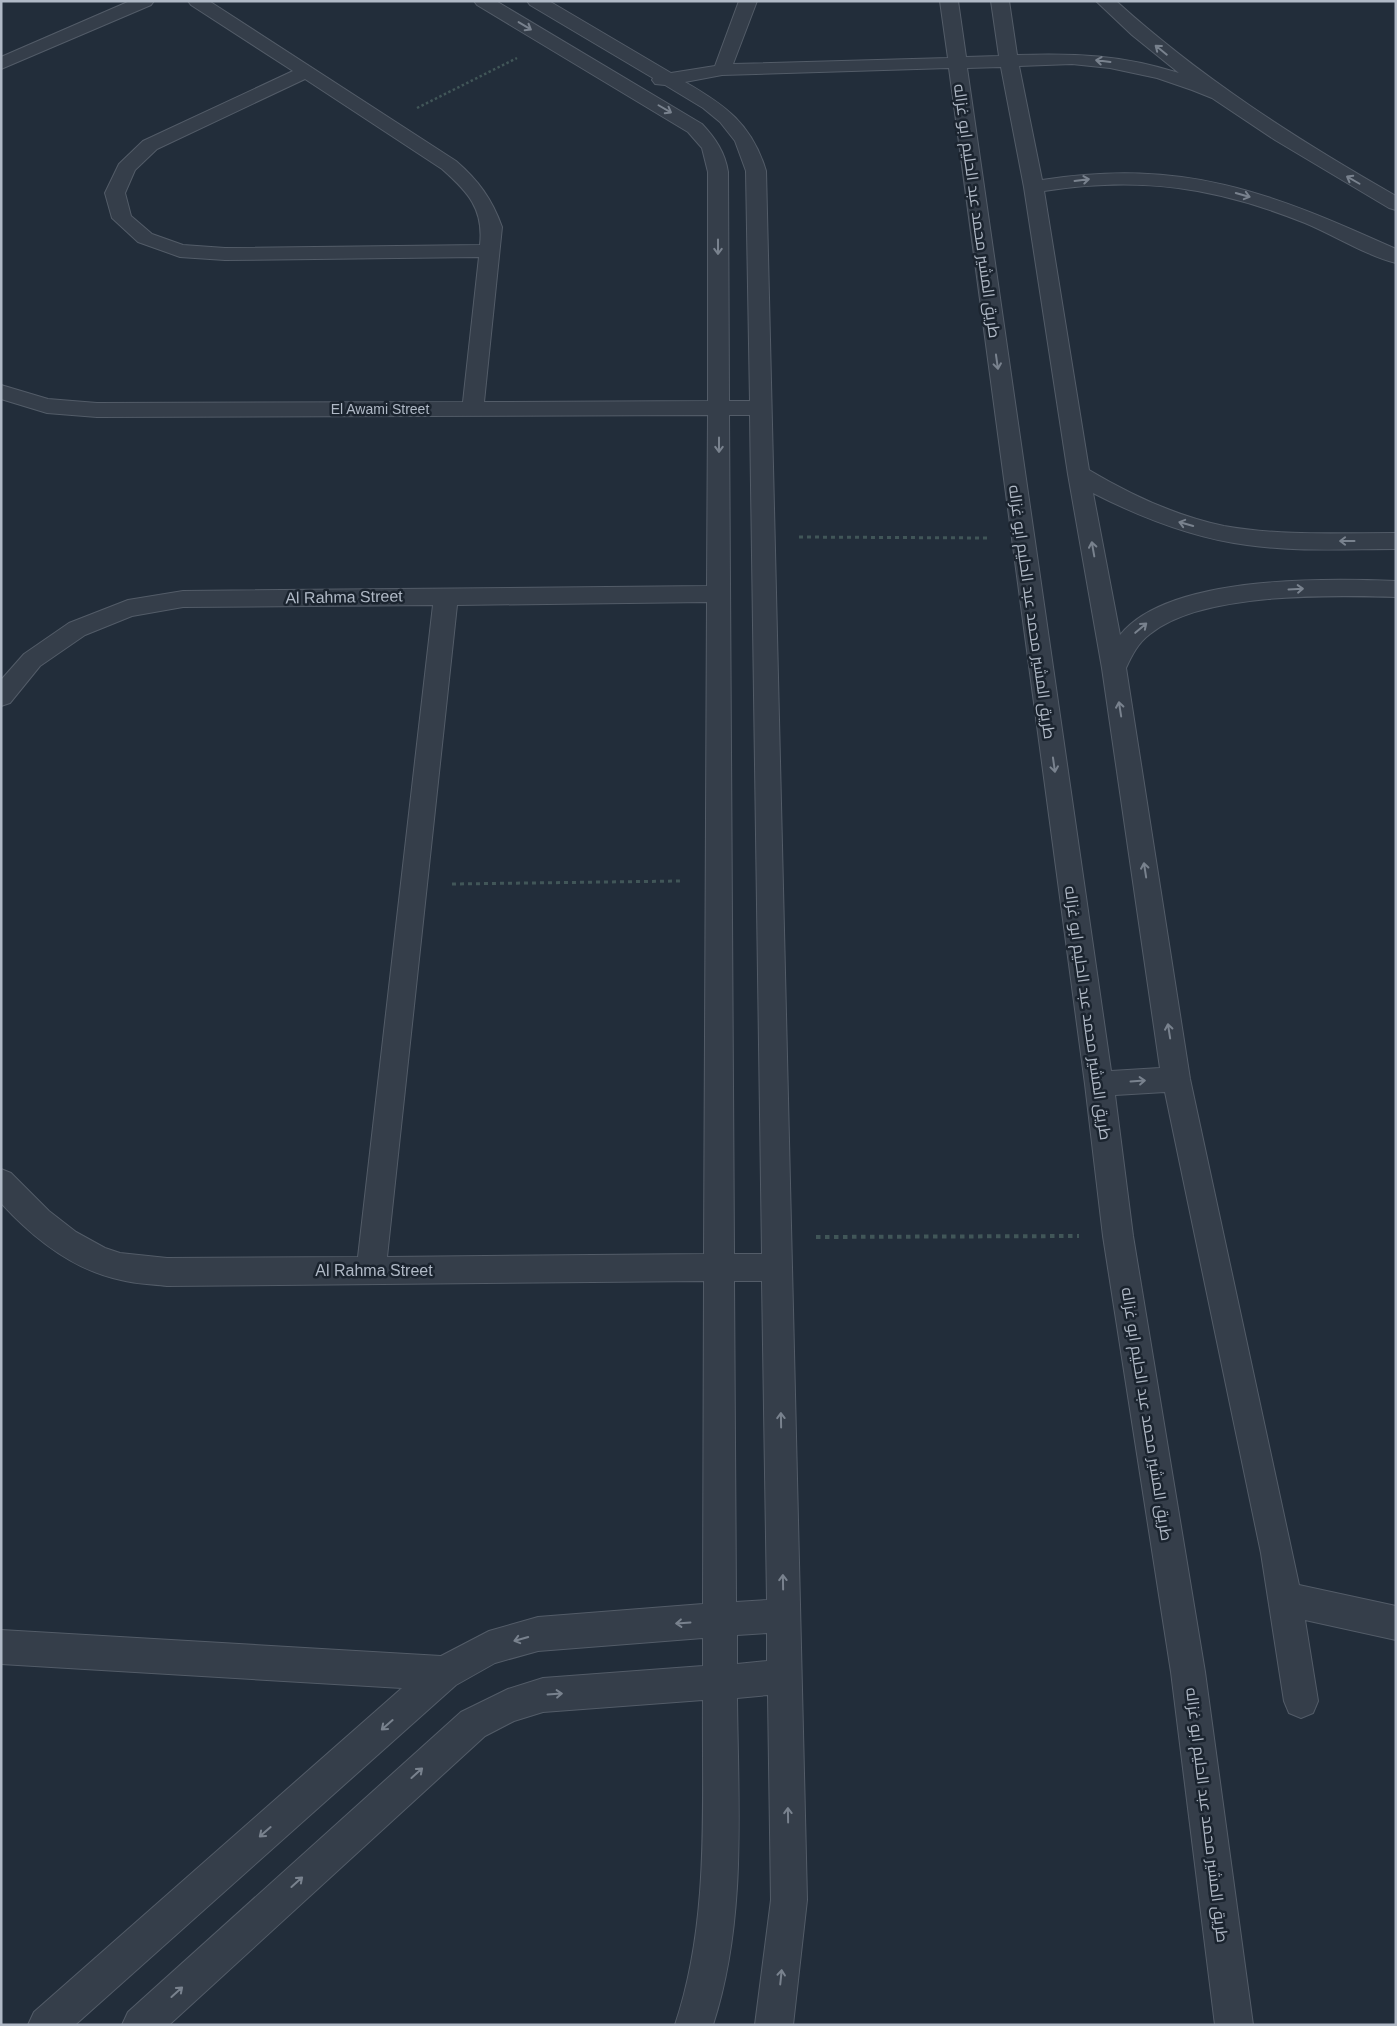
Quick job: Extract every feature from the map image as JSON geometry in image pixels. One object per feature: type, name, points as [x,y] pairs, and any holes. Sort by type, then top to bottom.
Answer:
[{"type":"street","points":[[1,64],[145,1]]},
{"type":"street","points":[[197,1],[449,165],[470,183],[485,204],[492,227],[473,409]]},
{"type":"street","points":[[483,1],[695,128],[708,142],[716,157],[718,182],[719,408],[720,1889],[706,1992],[694,2025]]},
{"type":"street","points":[[536,1],[710,104],[728,119],[742,135],[751,152],[756,171],[778,1238],[789,1900],[776,2023]]},
{"type":"street","points":[[722,70],[748,1]]},
{"type":"street","name":"طريق المشير محمد عبد الحليم ابو غزاله","points":[[949,1],[1099,1084],[1118,1236],[1188,1672],[1234,2025]]},
{"type":"street","points":[[1000,1],[1009,60],[1034,188],[1079,474],[1114,668],[1176,1079],[1286,1600],[1301,1701]]},
{"type":"street","points":[[1105,1],[1149,41],[1216,92],[1307,153],[1396,204]]},
{"type":"street","points":[[628,87],[668,78],[722,70],[1072,59],[1123,64],[1172,75],[1216,92]]},
{"type":"street","points":[[306,72],[150,146],[126,168],[115,193],[122,218],[145,238],[180,251],[224,254],[490,251]]},
{"type":"street","points":[[1034,188],[1081,180],[1120,177],[1180,180],[1212,186],[1304,215],[1396,257]]},
{"type":"street","name":"El Awami Street","points":[[1,392],[48,406],[97,410],[761,408]]},
{"type":"street","points":[[1079,474],[1106,491],[1168,518],[1237,536],[1273,540],[1396,541]]},
{"type":"street","points":[[1114,668],[1121,651],[1139,630],[1164,613],[1185,606],[1241,594],[1282,590],[1322,587],[1396,589]]},
{"type":"street","name":"Al Rahma Street","points":[[1,697],[32,660],[76,629],[128,608],[184,599],[719,594]]},
{"type":"street","points":[[371,1270],[446,596]]},
{"type":"street","points":[[1099,1084],[1176,1079]]},
{"type":"street","name":"Al Rahma Street","points":[[1,1182],[33,1218],[69,1247],[115,1266],[167,1272],[778,1267]]},
{"type":"street","points":[[1286,1600],[1396,1623]]},
{"type":"street","points":[[48,2025],[444,1673],[489,1648],[538,1634],[784,1615]]},
{"type":"street","points":[[1,1647],[444,1673]]},
{"type":"street","points":[[141,2025],[473,1724],[508,1706],[543,1695],[785,1677]]},
{"type":"path","points":[[386,124],[551,42]]},
{"type":"path","points":[[764,537],[1022,538]]},
{"type":"path","points":[[414,884],[719,881]]},
{"type":"path","points":[[778,1238],[1118,1236]]}]
